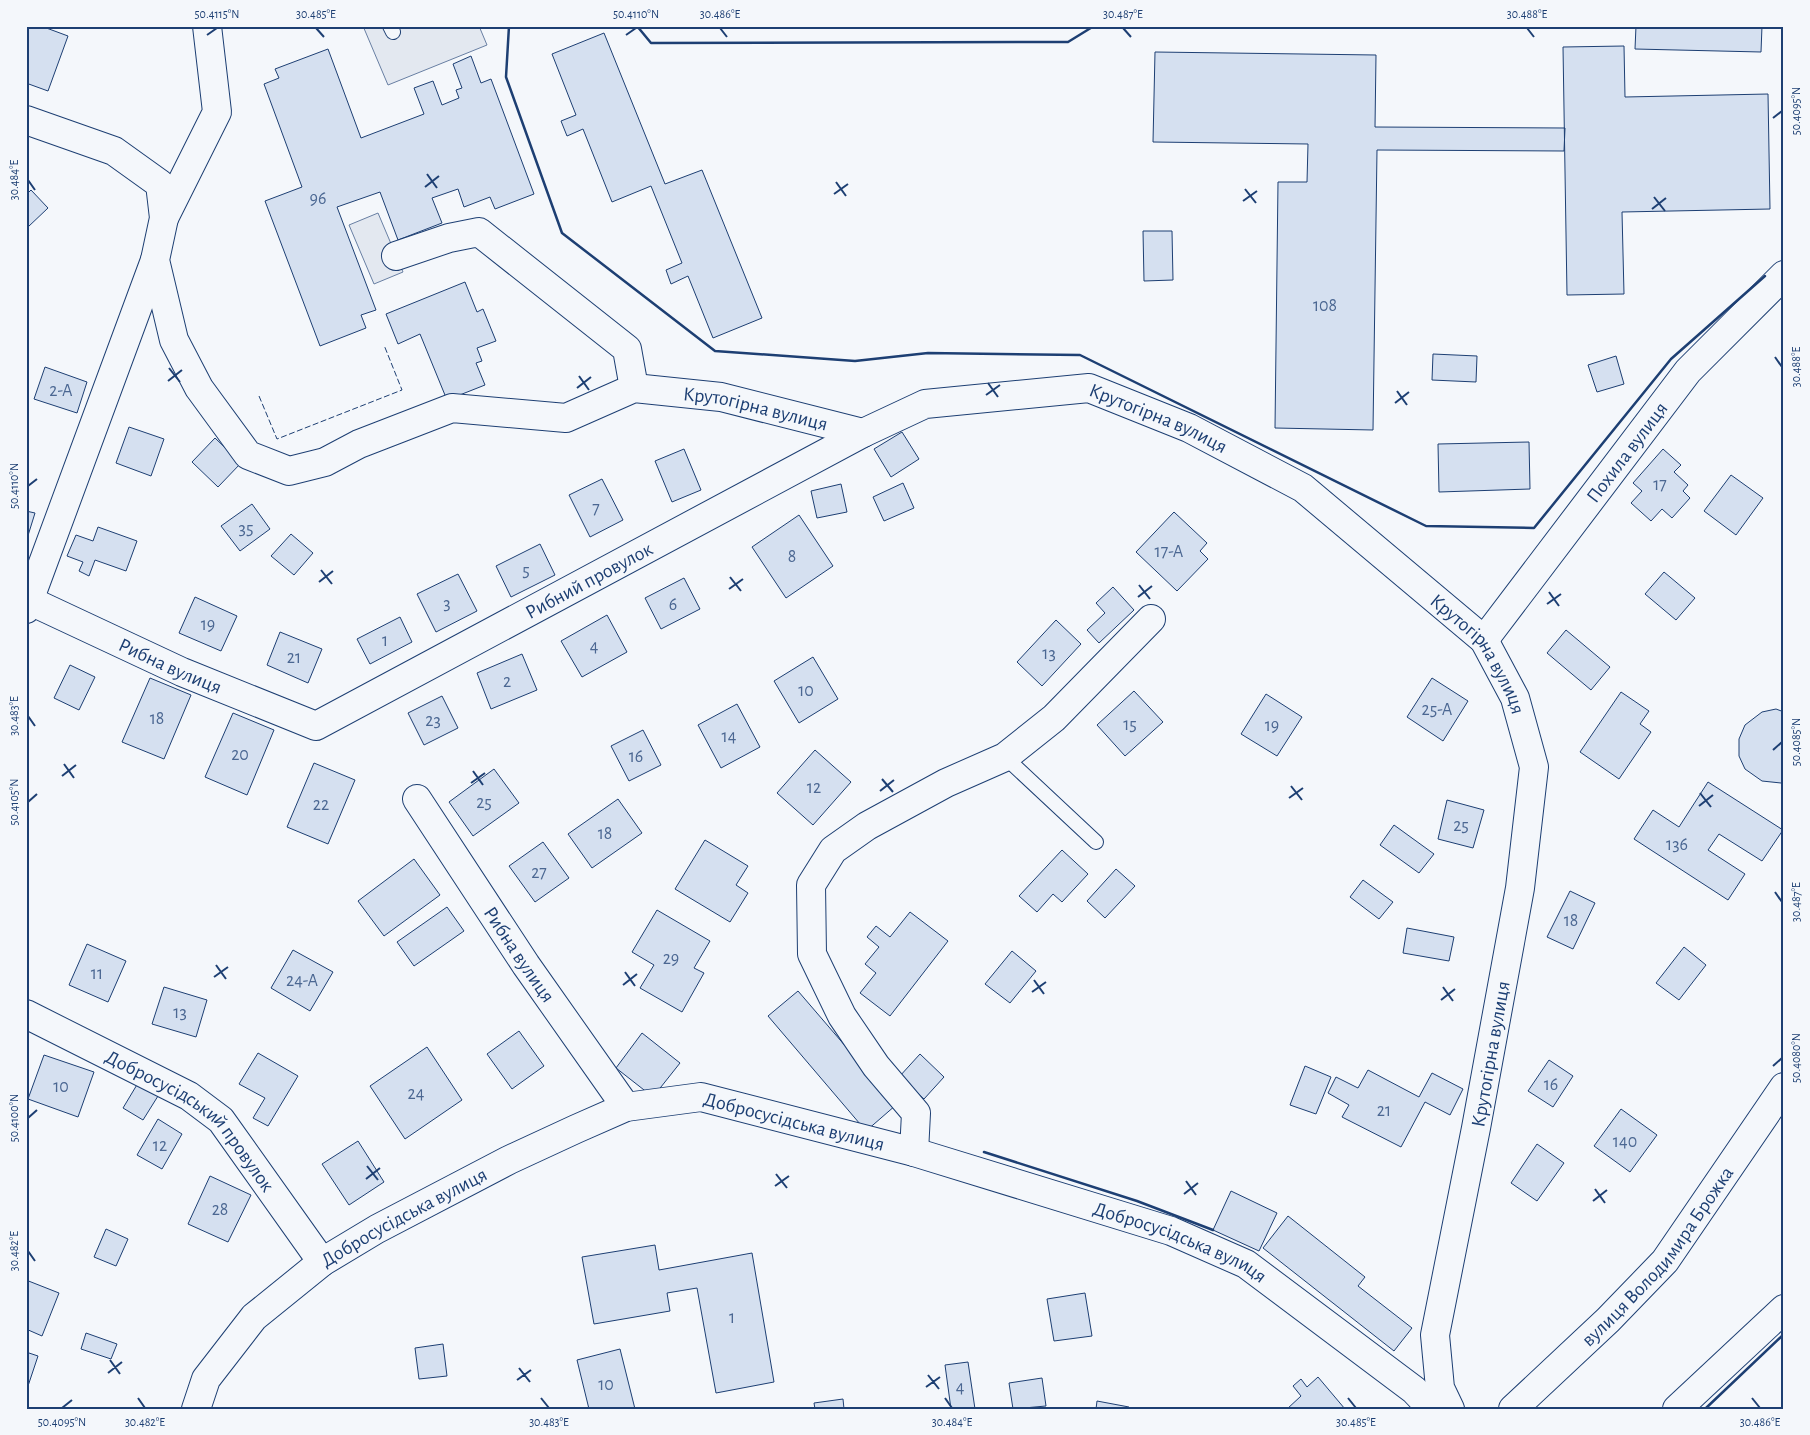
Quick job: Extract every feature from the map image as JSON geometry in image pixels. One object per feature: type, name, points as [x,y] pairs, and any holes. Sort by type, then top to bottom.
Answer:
[{"type":"street","points":[[164,218],[217,112],[207,26]]},
{"type":"street","name":"Крутогірна вулиця","points":[[26,120],[114,150],[160,184],[164,218],[155,260],[174,340],[199,388],[248,455],[289,471],[326,462],[359,444],[452,408],[566,418],[634,388],[721,397],[863,433],[925,404],[1089,388],[1189,428],[1303,488],[1484,640],[1515,698],[1534,768],[1520,888],[1476,1128],[1435,1335],[1440,1388],[1450,1409]]},
{"type":"street","points":[[396,256],[449,238],[479,232],[627,349],[634,388]]},
{"type":"street","points":[[27,602],[155,260]]},
{"type":"street","name":"Похила вулиця","points":[[1484,640],[1688,371],[1784,275]]},
{"type":"street","name":"Рибний провулок","points":[[316,726],[863,433]]},
{"type":"street","name":"Рибна вулиця","points":[[27,602],[182,672],[316,726]]},
{"type":"street","points":[[914,1152],[916,1112],[876,1066],[842,1016],[812,954],[811,885],[833,850],[867,826],[946,783],[1005,758],[1054,718],[1151,619]]},
{"type":"street","name":"Рибна вулиця","points":[[417,799],[526,965],[626,1108]]},
{"type":"street","name":"Добросусідський провулок","points":[[26,1014],[189,1096],[221,1120],[322,1262]]},
{"type":"street","name":"вулиця Володимира Брожка","points":[[1512,1409],[1608,1320],[1665,1261],[1784,1087]]},
{"type":"street","name":"Добросусідська вулиця","points":[[196,1409],[206,1379],[254,1317],[322,1262],[377,1229],[509,1160],[626,1108],[701,1097],[914,1152],[1172,1231],[1246,1264],[1414,1390],[1432,1409]]},
{"type":"street","points":[[1677,1409],[1784,1309]]},
{"type":"lane","points":[[1005,758],[1096,842]]},
{"type":"shaded area","points":[[363,26],[479,26],[487,45],[388,85]]},
{"type":"shaded area","points":[[378,213],[403,272],[374,284],[349,225]]},
{"type":"building","points":[[26,26],[41,26],[68,36],[48,91],[26,83]]},
{"type":"building","points":[[1636,26],[1762,26],[1761,52],[1635,49]]},
{"type":"building","points":[[604,33],[665,184],[702,170],[762,318],[713,338],[688,276],[671,284],[666,270],[682,263],[651,186],[612,202],[583,129],[567,136],[561,121],[576,115],[552,54]]},
{"type":"building","points":[[1624,46],[1625,97],[1768,94],[1770,209],[1622,212],[1624,294],[1567,295],[1563,47]]},
{"type":"building","points":[[328,49],[361,138],[424,114],[414,88],[433,81],[442,105],[459,98],[456,90],[462,88],[453,64],[471,56],[481,83],[491,79],[534,194],[495,209],[490,197],[464,207],[458,189],[432,198],[442,223],[398,240],[380,192],[337,207],[376,310],[361,315],[366,328],[320,346],[265,201],[302,187],[264,84],[279,78],[275,69]]},
{"type":"building","points":[[1155,52],[1376,55],[1375,127],[1565,128],[1564,151],[1377,150],[1373,430],[1275,428],[1278,182],[1307,182],[1308,144],[1153,142]]},
{"type":"building","points":[[31,190],[48,208],[28,227],[26,224],[26,195]]},
{"type":"building","points":[[1143,231],[1172,231],[1173,280],[1144,281]]},
{"type":"building","points":[[465,282],[477,312],[483,309],[496,341],[477,348],[482,361],[476,363],[485,385],[447,400],[420,334],[398,344],[386,314]]},
{"type":"building","points":[[1433,354],[1477,356],[1476,382],[1432,380]]},
{"type":"building","points":[[1616,356],[1624,384],[1597,392],[1588,365]]},
{"type":"building","points":[[45,367],[87,382],[77,413],[34,399]]},
{"type":"building","points":[[129,427],[164,439],[151,476],[116,463]]},
{"type":"building","points":[[902,432],[919,459],[891,477],[874,449]]},
{"type":"building","points":[[215,438],[241,463],[218,487],[192,462]]},
{"type":"building","points":[[1529,442],[1530,489],[1439,492],[1438,444]]},
{"type":"building","points":[[684,449],[701,490],[672,502],[655,461]]},
{"type":"building","points":[[1663,449],[1681,465],[1674,472],[1688,485],[1683,491],[1690,498],[1672,518],[1662,509],[1651,521],[1631,503],[1642,491],[1633,483]]},
{"type":"building","points":[[1731,475],[1763,498],[1736,535],[1704,511]]},
{"type":"building","points":[[602,479],[623,520],[590,537],[569,495]]},
{"type":"building","points":[[903,483],[914,508],[884,521],[873,497]]},
{"type":"building","points":[[841,484],[847,512],[817,518],[811,491]]},
{"type":"building","points":[[252,504],[270,529],[240,551],[221,526]]},
{"type":"building","points":[[26,511],[35,513],[26,542]]},
{"type":"building","points":[[1174,512],[1207,543],[1200,551],[1208,559],[1177,591],[1136,552]]},
{"type":"building","points":[[799,515],[833,566],[786,598],[752,547]]},
{"type":"building","points":[[98,527],[137,541],[126,571],[95,560],[89,576],[79,571],[83,562],[67,556],[76,535],[93,541]]},
{"type":"building","points":[[291,534],[313,553],[294,575],[271,556]]},
{"type":"building","points":[[540,544],[555,575],[511,597],[496,566]]},
{"type":"building","points":[[1664,572],[1695,598],[1676,620],[1645,594]]},
{"type":"building","points":[[458,574],[477,611],[436,632],[417,594]]},
{"type":"building","points":[[684,578],[700,609],[661,629],[645,598]]},
{"type":"building","points":[[1113,587],[1134,610],[1099,643],[1087,630],[1105,613],[1096,603]]},
{"type":"building","points":[[195,597],[237,616],[221,651],[179,633]]},
{"type":"building","points":[[607,615],[627,652],[582,677],[561,641]]},
{"type":"building","points":[[400,617],[412,642],[370,664],[357,639]]},
{"type":"building","points":[[1056,620],[1081,644],[1042,686],[1017,662]]},
{"type":"building","points":[[1566,630],[1610,667],[1591,690],[1547,653]]},
{"type":"building","points":[[280,632],[322,649],[308,683],[267,665]]},
{"type":"building","points":[[522,654],[537,690],[491,709],[477,673]]},
{"type":"building","points":[[813,657],[838,699],[799,723],[774,681]]},
{"type":"building","points":[[70,665],[95,677],[79,710],[54,698]]},
{"type":"building","points":[[150,678],[191,695],[164,759],[122,742]]},
{"type":"building","points":[[1432,678],[1468,701],[1443,741],[1407,717]]},
{"type":"building","points":[[1134,691],[1163,722],[1125,756],[1097,725]]},
{"type":"building","points":[[1621,692],[1649,711],[1640,724],[1651,732],[1619,779],[1580,752]]},
{"type":"building","points":[[1266,694],[1302,717],[1277,756],[1241,734]]},
{"type":"building","points":[[442,696],[458,728],[424,745],[408,713]]},
{"type":"building","points":[[737,704],[760,747],[721,768],[698,725]]},
{"type":"building","points":[[1776,709],[1784,712],[1784,782],[1781,783],[1762,781],[1745,769],[1739,756],[1739,739],[1745,725],[1762,712]]},
{"type":"building","points":[[233,713],[274,730],[247,795],[205,777]]},
{"type":"building","points":[[643,730],[661,765],[629,781],[611,746]]},
{"type":"building","points":[[815,750],[851,782],[813,825],[777,793]]},
{"type":"building","points":[[314,763],[355,780],[328,844],[287,827]]},
{"type":"building","points":[[494,769],[519,803],[473,836],[449,802]]},
{"type":"building","points":[[1708,782],[1783,830],[1762,861],[1719,834],[1708,850],[1745,874],[1728,900],[1634,839],[1653,810],[1679,827]]},
{"type":"building","points":[[618,799],[642,833],[592,868],[568,834]]},
{"type":"building","points":[[1447,800],[1484,810],[1473,848],[1438,839]]},
{"type":"building","points":[[1394,825],[1434,854],[1419,873],[1380,845]]},
{"type":"building","points":[[705,840],[748,866],[736,885],[748,893],[730,922],[675,889]]},
{"type":"building","points":[[543,842],[569,878],[535,902],[509,866]]},
{"type":"building","points":[[1062,850],[1088,874],[1062,902],[1053,894],[1037,912],[1019,896]]},
{"type":"building","points":[[414,859],[440,895],[384,936],[358,901]]},
{"type":"building","points":[[1116,869],[1135,886],[1105,918],[1087,901]]},
{"type":"building","points":[[1363,880],[1393,902],[1379,919],[1350,897]]},
{"type":"building","points":[[1570,891],[1595,903],[1573,949],[1547,937]]},
{"type":"building","points":[[447,907],[464,931],[414,966],[397,942]]},
{"type":"building","points":[[657,910],[710,941],[694,968],[704,973],[682,1012],[640,988],[654,965],[632,952]]},
{"type":"building","points":[[910,912],[948,941],[890,1016],[860,993],[876,973],[865,964],[879,947],[867,937],[876,926],[890,937]]},
{"type":"building","points":[[1407,928],[1454,937],[1449,961],[1403,953]]},
{"type":"building","points":[[87,944],[126,961],[108,1002],[69,985]]},
{"type":"building","points":[[1684,947],[1706,965],[1679,1000],[1656,983]]},
{"type":"building","points":[[293,950],[333,972],[310,1011],[271,988]]},
{"type":"building","points":[[1012,951],[1036,971],[1010,1003],[985,984]]},
{"type":"building","points":[[164,987],[207,1000],[196,1037],[152,1024]]},
{"type":"building","points":[[798,991],[896,1105],[866,1131],[768,1016]]},
{"type":"building","points":[[519,1031],[544,1066],[512,1089],[487,1054]]},
{"type":"building","points":[[642,1033],[680,1063],[653,1097],[616,1068]]},
{"type":"building","points":[[427,1047],[462,1100],[405,1139],[370,1086]]},
{"type":"building","points":[[258,1053],[298,1076],[268,1126],[253,1118],[265,1098],[239,1084]]},
{"type":"building","points":[[920,1054],[944,1077],[924,1099],[899,1077]]},
{"type":"building","points":[[44,1055],[94,1072],[78,1117],[28,1099]]},
{"type":"building","points":[[1549,1060],[1573,1076],[1553,1107],[1528,1091]]},
{"type":"building","points":[[1305,1066],[1331,1077],[1316,1114],[1290,1105]]},
{"type":"building","points":[[1368,1070],[1419,1097],[1432,1073],[1463,1089],[1450,1115],[1425,1102],[1401,1147],[1342,1117],[1349,1105],[1328,1093],[1336,1077],[1358,1088]]},
{"type":"building","points":[[138,1083],[158,1096],[143,1120],[123,1108]]},
{"type":"building","points":[[1621,1109],[1657,1135],[1630,1172],[1594,1146]]},
{"type":"building","points":[[158,1119],[182,1134],[162,1169],[137,1155]]},
{"type":"building","points":[[358,1141],[384,1182],[349,1205],[322,1164]]},
{"type":"building","points":[[1537,1144],[1564,1163],[1537,1201],[1511,1183]]},
{"type":"building","points":[[210,1176],[251,1195],[228,1242],[188,1224]]},
{"type":"building","points":[[1231,1191],[1277,1213],[1259,1251],[1213,1230]]},
{"type":"building","points":[[1288,1216],[1365,1277],[1358,1286],[1412,1328],[1394,1351],[1263,1248]]},
{"type":"building","points":[[106,1229],[128,1239],[116,1266],[94,1257]]},
{"type":"building","points":[[655,1245],[659,1270],[752,1253],[774,1382],[716,1393],[697,1288],[667,1293],[670,1311],[594,1324],[582,1257]]},
{"type":"building","points":[[26,1280],[59,1293],[42,1336],[26,1329]]},
{"type":"building","points":[[1085,1293],[1092,1336],[1054,1341],[1047,1299]]},
{"type":"building","points":[[86,1333],[117,1344],[111,1359],[81,1349]]},
{"type":"building","points":[[443,1344],[447,1376],[419,1379],[415,1348]]},
{"type":"building","points":[[620,1349],[635,1409],[589,1409],[577,1360]]},
{"type":"building","points":[[26,1352],[38,1356],[26,1392]]},
{"type":"building","points":[[968,1362],[975,1409],[951,1409],[945,1365]]},
{"type":"building","points":[[1318,1377],[1345,1409],[1287,1409],[1301,1396],[1293,1386],[1301,1379],[1307,1387]]},
{"type":"building","points":[[1042,1378],[1046,1406],[1013,1409],[1009,1383]]},
{"type":"building","points":[[843,1399],[844,1409],[815,1409],[814,1403]]},
{"type":"building","points":[[1097,1401],[1129,1407],[1129,1409],[1096,1409]]},
{"type":"fence","points":[[259,396],[277,439],[402,390],[384,345]]},
{"type":"wall","points":[[509,26],[506,77],[562,233],[715,351],[855,361],[928,353],[1080,355],[1426,526],[1534,528],[1671,359],[1765,276]]},
{"type":"wall","points":[[637,26],[651,43],[1068,42],[1094,26]]},
{"type":"wall","points":[[984,1152],[1137,1201],[1213,1230]]},
{"type":"wall","points":[[1705,1409],[1784,1334]]}]
